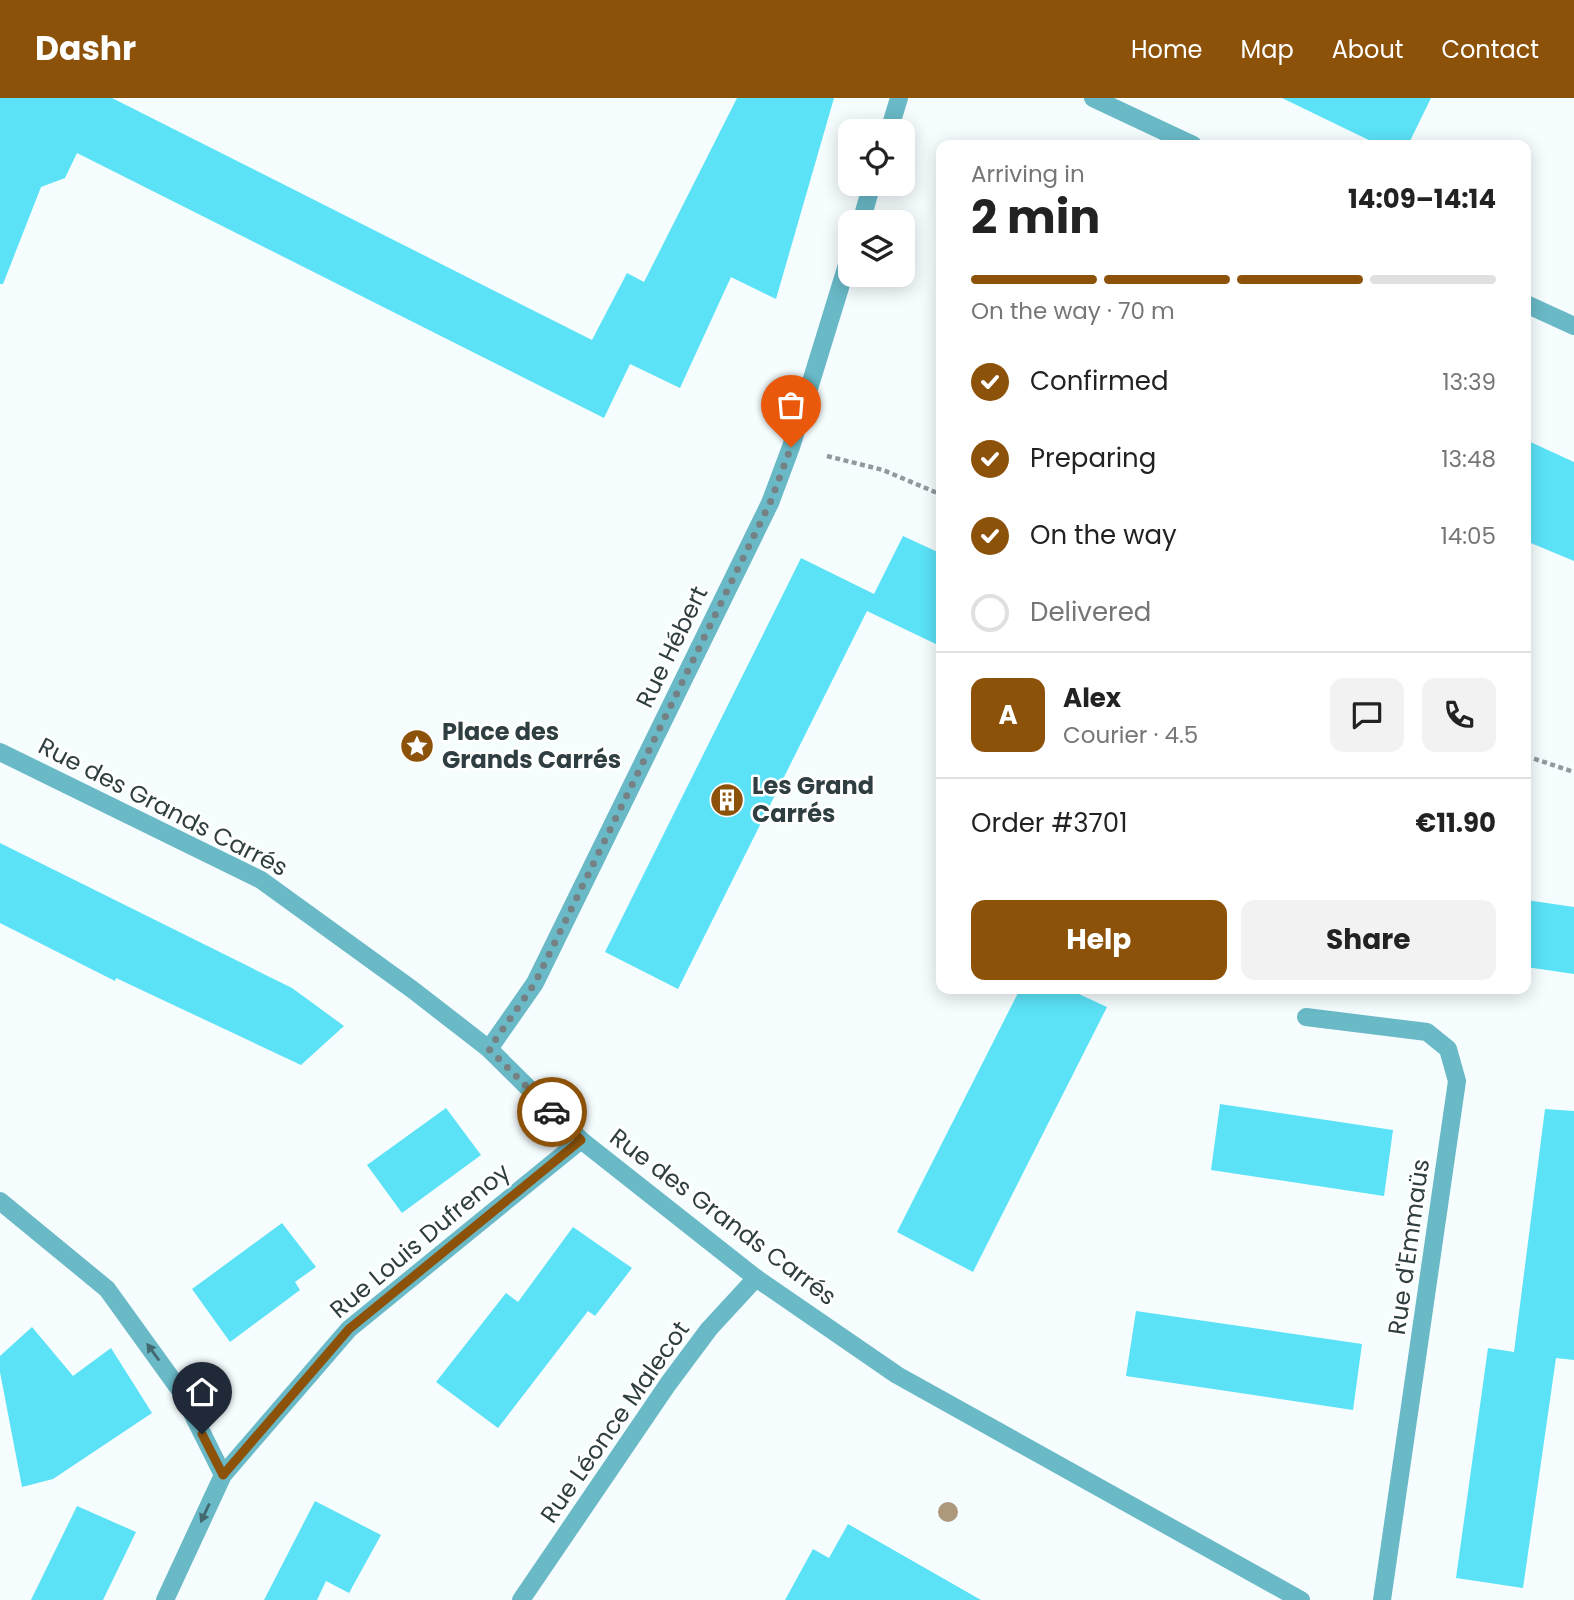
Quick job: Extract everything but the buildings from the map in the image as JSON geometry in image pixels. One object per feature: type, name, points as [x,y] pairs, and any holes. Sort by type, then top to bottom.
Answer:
[{"type":"street","points":[[893,119],[899,98]]},
{"type":"street","points":[[1093,98],[1176,140]]},
{"type":"street","name":"Rue Hébert","points":[[489,1049],[535,983],[770,503],[791,447],[840,287]]},
{"type":"street","points":[[1531,306],[1574,326]]},
{"type":"street","name":"Rue des Grands Carrés","points":[[0,751],[261,880],[413,990],[489,1049],[581,1140],[756,1278],[908,1381],[1301,1600]]},
{"type":"street","name":"Rue d'Emmaüs","points":[[1306,1017],[1427,1032],[1448,1049],[1457,1082],[1382,1600]]},
{"type":"street","name":"Rue Louis Dufrenoy","points":[[166,1600],[223,1475],[349,1329],[581,1140]]},
{"type":"street","points":[[0,1201],[107,1289],[182,1392],[223,1475]]},
{"type":"street","name":"Rue Léonce Malecot","points":[[521,1600],[668,1384],[709,1329],[756,1278]]},
{"type":"path","points":[[791,447],[883,470],[936,492]]},
{"type":"path","points":[[1531,758],[1574,772]]},
{"type":"way so far","points":[[552,1112],[489,1049],[535,983],[770,503],[791,447]]},
{"type":"place","name":"Place des Grands Carrés","points":[[417,746]]},
{"type":"place","name":"Les Grand Carrés","points":[[727,800]]},
{"type":"route","points":[[202,1434],[223,1475],[349,1329],[581,1140],[552,1112]]}]
